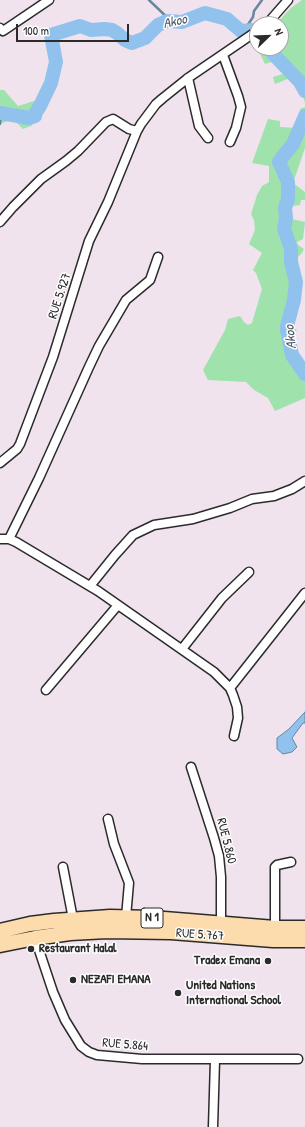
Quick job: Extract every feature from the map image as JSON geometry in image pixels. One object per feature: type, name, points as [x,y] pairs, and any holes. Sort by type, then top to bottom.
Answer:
[{"type":"highway","name":"N 1","points":[[0,931],[30,924],[73,919],[126,917],[275,928],[305,928]]},
{"type":"highway","name":"RUE 5.767","points":[[0,945],[70,933],[108,931],[171,932],[273,940],[305,940]]},
{"type":"street","points":[[1,31],[49,0]]},
{"type":"street","points":[[274,16],[288,0]]},
{"type":"street","name":"RUE 5.927","points":[[0,463],[17,449],[20,444],[53,357],[90,241],[141,124],[156,104],[188,78],[249,36]]},
{"type":"street","points":[[223,55],[241,107],[236,128],[230,142]]},
{"type":"street","points":[[188,78],[199,126],[208,138]]},
{"type":"street","points":[[0,222],[41,179],[72,156],[110,119],[113,119],[129,129],[137,131]]},
{"type":"street","points":[[9,539],[39,478],[99,346],[126,300],[150,280],[158,257]]},
{"type":"street","points":[[90,586],[133,535],[154,525],[193,519],[230,508],[252,499],[274,496],[292,489],[305,481]]},
{"type":"street","points":[[0,539],[9,539],[16,542],[90,586],[214,672],[230,688],[234,695],[238,718],[234,736]]},
{"type":"street","points":[[182,649],[218,603],[249,572]]},
{"type":"street","points":[[230,688],[305,592]]},
{"type":"street","points":[[46,690],[118,605]]},
{"type":"street","name":"RUE 5.860","points":[[191,767],[219,856],[221,876],[221,923]]},
{"type":"street","points":[[108,819],[114,844],[129,883],[126,917]]},
{"type":"street","points":[[275,928],[275,867],[277,864],[291,862]]},
{"type":"street","points":[[63,867],[73,919]]},
{"type":"street","name":"RUE 5.864","points":[[35,938],[53,992],[65,1020],[81,1046],[89,1052],[97,1055],[142,1059],[298,1059]]},
{"type":"street","points":[[214,1127],[215,1060]]},
{"type":"green space","points":[[302,0],[305,0],[305,103],[302,91],[290,78],[275,84],[273,77],[283,74],[275,61],[265,64],[261,56],[289,56],[289,16],[284,16]]},
{"type":"green space","points":[[0,90],[4,90],[18,106],[37,100],[43,114],[31,126],[23,129],[13,119],[0,124]]},
{"type":"green space","points":[[305,107],[305,148],[293,183],[305,192],[305,200],[301,200],[300,205],[292,206],[292,219],[305,222],[303,239],[297,242],[298,245],[304,249],[298,257],[297,268],[299,276],[299,290],[294,313],[293,327],[297,330],[293,334],[292,344],[297,344],[298,350],[294,352],[305,372],[305,398],[275,411],[268,398],[254,390],[246,382],[208,380],[203,370],[225,330],[228,319],[240,316],[248,325],[252,323],[262,289],[256,273],[253,270],[262,253],[249,244],[255,230],[254,220],[251,214],[257,195],[262,186],[269,182],[269,166],[252,163],[268,119],[280,121],[280,127],[297,128],[300,109]]},
{"type":"water","points":[[305,712],[305,723],[303,723],[292,738],[297,747],[292,752],[283,754],[277,749],[277,738],[289,729]]},
{"type":"waterway","points":[[149,0],[171,21]]},
{"type":"waterway","points":[[247,30],[247,26],[253,17],[254,11],[262,0]]},
{"type":"waterway","name":"Akoo","points":[[0,113],[29,118],[35,116],[51,83],[56,62],[51,35],[80,26],[91,30],[112,30],[125,40],[132,43],[145,38],[158,25],[167,21],[182,22],[205,13],[227,19],[241,31],[249,30]]},
{"type":"waterway","name":"Akoo","points":[[275,56],[300,82],[305,91]]},
{"type":"waterway","points":[[0,124],[1,114]]},
{"type":"waterway","name":"Akoo","points":[[305,116],[293,144],[279,162],[288,182],[288,199],[285,208],[286,218],[284,229],[291,249],[291,262],[296,282],[294,300],[287,330],[292,355],[305,374]]},
{"type":"place","name":"Restaurant Halal","points":[[31,949]]},
{"type":"place","name":"Tradex Emana","points":[[268,961]]},
{"type":"place","name":"NEZAFI EMANA","points":[[73,980]]},
{"type":"place","name":"United Nations International School","points":[[178,993]]}]
